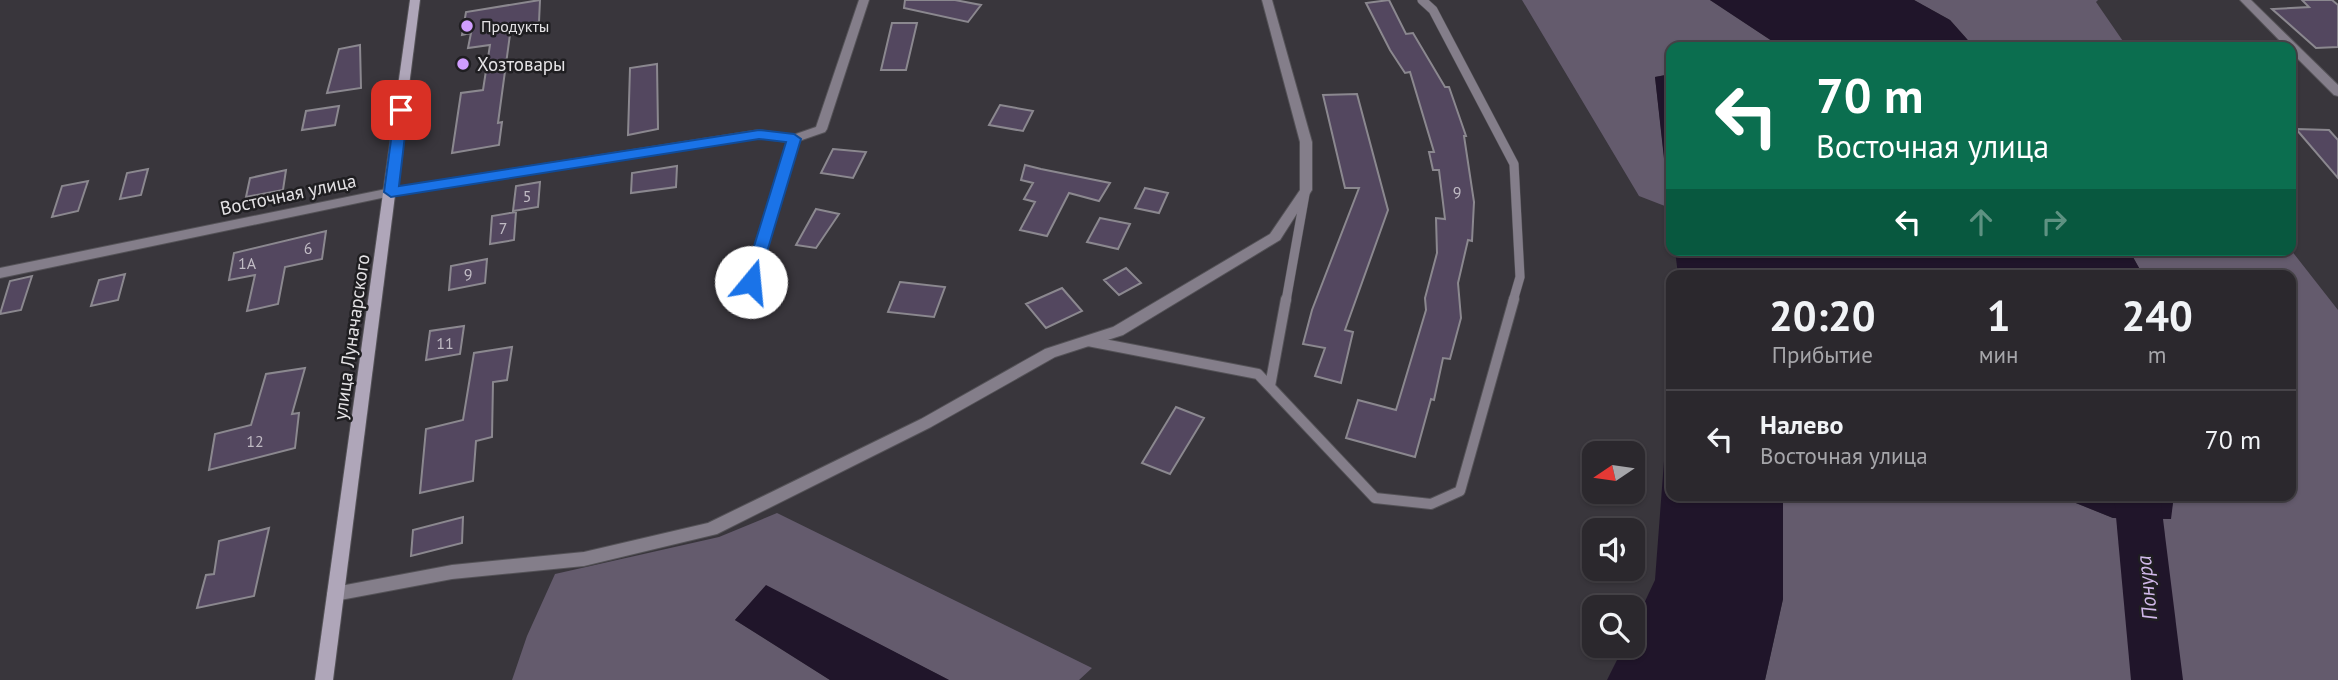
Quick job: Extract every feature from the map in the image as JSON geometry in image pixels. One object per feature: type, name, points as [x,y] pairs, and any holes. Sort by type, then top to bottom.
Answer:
[{"type":"main road","name":"улица Луначарского","points":[[324,680],[415,0]]},
{"type":"street","points":[[751,282],[794,139],[821,129],[864,0]]},
{"type":"street","points":[[335,594],[452,572],[584,559],[711,529],[926,423],[1050,353],[1118,331],[1275,237],[1306,190],[1306,142],[1267,0]]},
{"type":"street","points":[[2245,0],[2287,42]]},
{"type":"street","points":[[2296,50],[2338,92]]},
{"type":"street","name":"Восточная улица","points":[[0,273],[391,192],[759,134],[794,139]]},
{"type":"lane","points":[[1088,341],[1258,374],[1375,498],[1431,504],[1460,491],[1520,277],[1514,164],[1433,10],[1422,0]]},
{"type":"lane","points":[[1270,386],[1306,190]]},
{"type":"shaded area","points":[[1522,0],[1710,0],[1773,42],[1666,42],[1666,75],[1655,77],[1666,173],[1666,206],[1639,196]]},
{"type":"shaded area","points":[[1710,0],[1914,0],[1950,20],[1970,42],[1773,42]]},
{"type":"shaded area","points":[[1914,0],[2098,0],[2096,2],[2124,42],[1970,42],[1950,20]]},
{"type":"shaded area","points":[[1666,75],[1666,177],[1655,77]]},
{"type":"shaded area","points":[[1676,256],[2132,256],[2140,270],[1677,270]]},
{"type":"shaded area","points":[[2132,256],[2296,256],[2338,310],[2338,680],[1765,680],[1783,599],[1783,501],[2071,501],[2113,518],[2170,519],[2173,501],[2296,501],[2296,270],[2140,270]]},
{"type":"shaded area","points":[[1666,435],[1666,501],[1783,501],[1783,599],[1765,680],[1607,680],[1618,658],[1645,658],[1645,601],[1655,580]]},
{"type":"shaded area","points":[[2071,501],[2173,501],[2171,519],[2113,518]]},
{"type":"shaded area","points":[[777,513],[1092,668],[1079,680],[949,680],[766,586],[735,620],[830,680],[512,680],[527,636],[555,574],[719,537]]},
{"type":"shaded area","points":[[766,585],[949,680],[830,680],[735,620]]},
{"type":"building","points":[[540,0],[539,22],[511,27],[498,123],[502,122],[499,145],[452,153],[461,93],[483,90],[490,45],[468,48],[471,33],[462,35],[466,12]]},
{"type":"building","points":[[905,0],[955,0],[981,5],[968,22],[904,8]]},
{"type":"building","points":[[1389,0],[1406,34],[1413,33],[1445,87],[1449,87],[1466,136],[1474,202],[1472,241],[1468,240],[1458,283],[1461,318],[1450,359],[1443,358],[1434,400],[1431,399],[1415,457],[1346,438],[1358,400],[1396,410],[1426,310],[1425,298],[1437,253],[1436,218],[1445,219],[1439,170],[1433,170],[1429,152],[1434,152],[1410,72],[1405,73],[1390,50],[1366,3]]},
{"type":"building","points":[[2302,0],[2332,0],[2338,5],[2338,47],[2316,48],[2272,9],[2309,7]]},
{"type":"building","points":[[892,23],[917,23],[906,70],[881,70]]},
{"type":"building","points":[[360,45],[361,88],[327,93],[339,49]]},
{"type":"building","points":[[657,64],[658,129],[628,135],[630,68]]},
{"type":"building","points":[[1357,94],[1388,210],[1345,330],[1353,332],[1341,383],[1315,376],[1325,348],[1303,344],[1312,310],[1359,188],[1345,188],[1323,95]]},
{"type":"building","points":[[1000,105],[1033,111],[1023,131],[989,125]]},
{"type":"building","points":[[339,106],[335,125],[302,130],[306,111]]},
{"type":"building","points":[[2296,129],[2329,130],[2338,140],[2338,178]]},
{"type":"building","points":[[833,149],[866,152],[853,178],[821,173]]},
{"type":"building","points":[[1025,165],[1110,183],[1099,201],[1069,193],[1047,236],[1020,230],[1035,202],[1024,199],[1033,183],[1021,180]]},
{"type":"building","points":[[677,166],[676,187],[631,193],[632,173]]},
{"type":"building","points":[[148,169],[141,195],[120,199],[127,173]]},
{"type":"building","points":[[286,170],[283,190],[246,197],[250,178]]},
{"type":"building","points":[[88,181],[78,211],[52,217],[62,186]]},
{"type":"building","points":[[540,182],[538,207],[513,211],[516,186]]},
{"type":"building","points":[[1145,188],[1168,193],[1159,213],[1135,208]]},
{"type":"building","points":[[816,209],[839,214],[816,248],[796,245]]},
{"type":"building","points":[[516,212],[514,240],[490,244],[492,216]]},
{"type":"building","points":[[1100,218],[1130,224],[1118,249],[1087,242]]},
{"type":"building","points":[[326,231],[322,259],[285,267],[278,304],[247,311],[255,275],[229,280],[234,253]]},
{"type":"building","points":[[487,259],[485,283],[449,290],[451,266]]},
{"type":"building","points":[[1126,268],[1141,283],[1119,295],[1104,280]]},
{"type":"building","points":[[125,274],[118,300],[91,306],[99,280]]},
{"type":"building","points":[[32,276],[21,310],[0,314],[10,281]]},
{"type":"building","points":[[900,282],[945,287],[934,317],[888,312]]},
{"type":"building","points":[[1062,288],[1082,311],[1046,328],[1026,304]]},
{"type":"building","points":[[464,326],[460,354],[426,360],[430,331]]},
{"type":"building","points":[[512,347],[507,380],[493,382],[492,437],[476,441],[473,481],[420,493],[426,429],[463,420],[474,353]]},
{"type":"building","points":[[305,368],[292,414],[299,413],[295,448],[209,470],[215,434],[251,425],[266,374]]},
{"type":"building","points":[[1176,407],[1204,418],[1170,474],[1142,463]]},
{"type":"building","points":[[463,517],[462,543],[411,556],[413,530]]},
{"type":"building","points":[[269,528],[254,596],[197,608],[206,575],[214,574],[219,541]]},
{"type":"waterway","name":"Понура","points":[[2138,501],[2157,680]]},
{"type":"place","name":"Продукты","points":[[467,26]]},
{"type":"place","name":"Хозтовары","points":[[463,64]]},
{"type":"route","points":[[401,110],[391,192],[759,134],[794,139],[751,282]]}]
